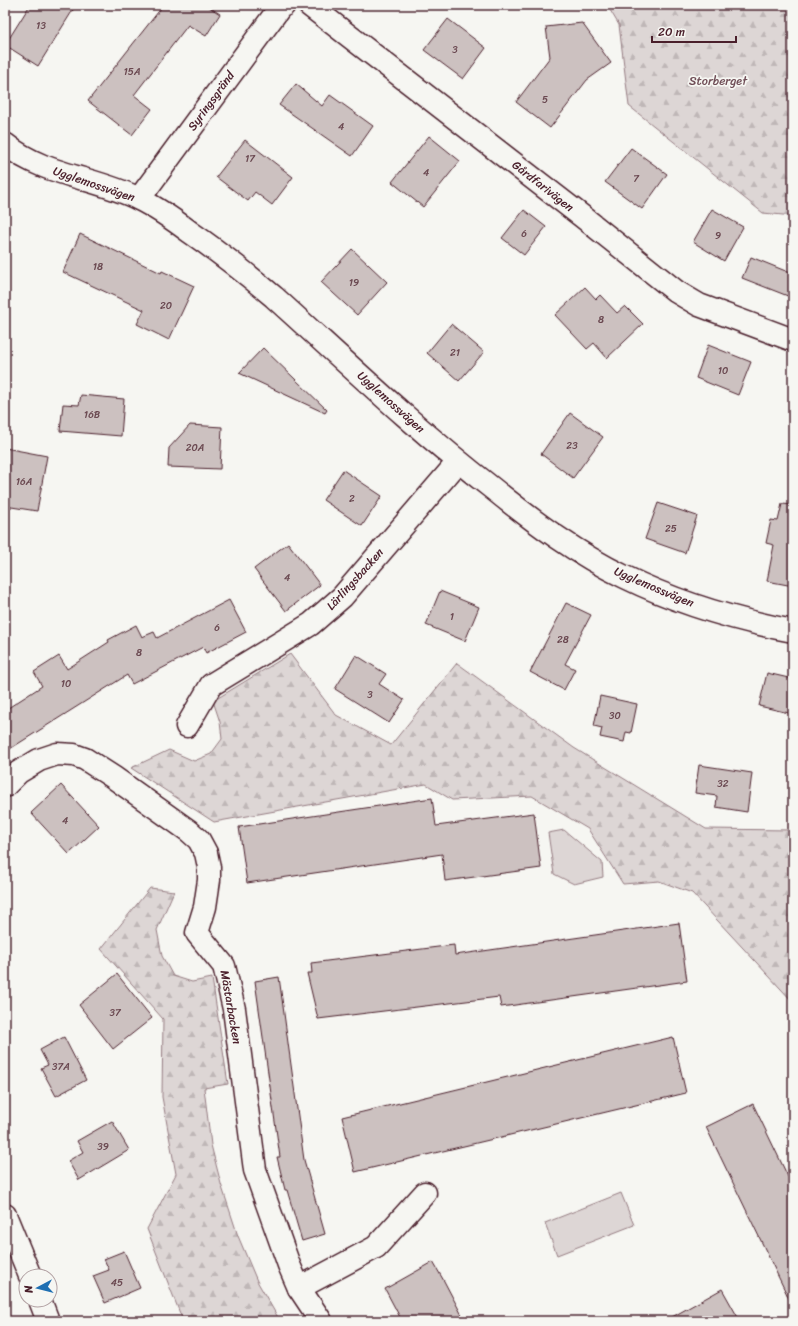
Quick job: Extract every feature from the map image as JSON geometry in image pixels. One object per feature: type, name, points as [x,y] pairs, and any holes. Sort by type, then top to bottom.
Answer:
[{"type":"street","name":"Syringsgränd","points":[[139,199],[281,6],[284,5]]},
{"type":"street","name":"Gårdfarivägen","points":[[309,5],[583,217],[677,292],[699,305],[793,340]]},
{"type":"street","name":"Ugglemossvägen","points":[[5,144],[33,162],[139,199],[174,221],[244,271],[458,462],[543,528],[586,556],[625,577],[662,593],[743,620],[793,631]]},
{"type":"street","name":"Lärlingsbacken","points":[[187,726],[211,685],[311,624],[342,597],[458,462]]},
{"type":"street","name":"Mästarbacken","points":[[5,786],[19,772],[39,760],[57,754],[74,755],[85,759],[142,796],[199,840],[206,853],[209,880],[197,933],[224,966],[234,1009],[255,1170],[289,1265],[299,1288],[321,1321]]},
{"type":"street","points":[[299,1288],[376,1247],[425,1193]]},
{"type":"street","points":[[5,1215],[27,1268]]},
{"type":"street","points":[[43,1308],[48,1321]]},
{"type":"green space","name":"Storberget","points":[[607,5],[793,5],[793,216],[763,213],[629,106],[619,25]]},
{"type":"green space","points":[[290,654],[336,715],[391,745],[457,663],[574,748],[706,829],[791,830],[793,827],[793,1002],[692,893],[659,881],[623,884],[588,829],[532,796],[452,800],[426,784],[214,822],[131,768],[169,750],[194,761],[211,754],[222,739],[220,722],[213,701]]},
{"type":"green space","points":[[564,830],[602,862],[603,877],[574,884],[554,874],[548,833]]},
{"type":"green space","points":[[150,888],[174,891],[157,930],[162,956],[173,976],[192,982],[212,978],[228,1084],[204,1088],[211,1145],[221,1184],[238,1236],[257,1281],[280,1321],[183,1321],[147,1229],[176,1174],[162,1097],[163,1019],[101,949]]},
{"type":"green space","points":[[621,1193],[634,1225],[557,1255],[545,1223]]},
{"type":"building","points":[[30,5],[76,5],[38,66],[5,45]]},
{"type":"building","points":[[159,5],[206,5],[220,14],[206,36],[188,25],[134,95],[152,109],[132,135],[88,101],[162,7]]},
{"type":"building","points":[[448,19],[486,48],[463,79],[424,50]]},
{"type":"building","points":[[582,23],[611,63],[587,80],[550,128],[516,102],[550,57],[546,27]]},
{"type":"building","points":[[296,84],[322,106],[330,95],[373,126],[352,156],[279,105]]},
{"type":"building","points":[[429,136],[460,161],[423,207],[392,182]]},
{"type":"building","points":[[245,140],[293,177],[272,205],[255,192],[248,201],[216,177]]},
{"type":"building","points":[[631,148],[667,174],[642,209],[605,182]]},
{"type":"building","points":[[712,209],[743,227],[724,261],[693,242]]},
{"type":"building","points":[[524,210],[546,227],[524,255],[502,238]]},
{"type":"building","points":[[80,234],[161,273],[162,271],[194,286],[169,340],[137,324],[144,310],[63,272]]},
{"type":"building","points":[[352,249],[387,282],[357,315],[321,282]]},
{"type":"building","points":[[751,257],[793,274],[793,298],[742,278]]},
{"type":"building","points":[[585,287],[596,299],[600,295],[617,313],[625,306],[643,324],[607,358],[594,343],[587,349],[555,315]]},
{"type":"building","points":[[451,324],[484,352],[459,381],[427,353]]},
{"type":"building","points":[[708,345],[751,362],[738,395],[696,378]]},
{"type":"building","points":[[263,348],[327,410],[325,413],[239,373]]},
{"type":"building","points":[[81,395],[124,399],[121,436],[60,431],[63,404],[79,405]]},
{"type":"building","points":[[570,413],[603,437],[573,478],[541,454]]},
{"type":"building","points":[[190,425],[222,427],[220,469],[168,467],[169,448]]},
{"type":"building","points":[[5,448],[47,456],[37,511],[5,506]]},
{"type":"building","points":[[343,470],[382,496],[362,526],[323,500]]},
{"type":"building","points":[[658,503],[697,516],[685,553],[645,539]]},
{"type":"building","points":[[782,504],[793,505],[793,586],[767,581],[774,545],[766,543],[771,520],[778,521]]},
{"type":"building","points":[[288,543],[320,585],[286,611],[254,569]]},
{"type":"building","points":[[440,591],[479,607],[465,641],[426,625]]},
{"type":"building","points":[[229,600],[246,632],[206,653],[203,647],[132,684],[127,675],[5,752],[5,710],[42,686],[34,672],[59,656],[67,669],[109,642],[108,640],[136,625],[142,637],[154,632],[157,638]]},
{"type":"building","points":[[566,603],[591,615],[565,664],[575,669],[564,690],[530,672]]},
{"type":"building","points":[[356,655],[386,674],[379,684],[404,700],[389,723],[335,689]]},
{"type":"building","points":[[767,673],[793,679],[793,714],[759,706]]},
{"type":"building","points":[[600,696],[637,704],[631,733],[626,732],[624,742],[600,737],[602,728],[594,726]]},
{"type":"building","points":[[699,765],[752,773],[747,812],[716,807],[717,796],[695,793]]},
{"type":"building","points":[[61,785],[99,826],[69,854],[31,813]]},
{"type":"building","points":[[432,798],[436,826],[534,813],[541,868],[445,881],[442,854],[247,883],[239,827]]},
{"type":"building","points":[[679,923],[687,981],[501,1007],[499,997],[318,1019],[307,973],[312,973],[311,963],[454,945],[455,955]]},
{"type":"building","points":[[117,974],[152,1018],[113,1049],[79,1005]]},
{"type":"building","points":[[279,977],[304,1160],[325,1234],[302,1241],[287,1190],[285,1190],[277,1157],[280,1157],[255,981]]},
{"type":"building","points":[[64,1037],[86,1080],[56,1096],[41,1068],[48,1065],[40,1050]]},
{"type":"building","points":[[673,1037],[686,1093],[355,1172],[342,1117]]},
{"type":"building","points":[[753,1104],[793,1187],[793,1307],[706,1127]]},
{"type":"building","points":[[112,1121],[129,1150],[79,1180],[68,1161],[83,1152],[77,1141]]},
{"type":"building","points":[[124,1251],[140,1288],[105,1303],[93,1276],[109,1270],[104,1259]]},
{"type":"building","points":[[433,1262],[465,1321],[402,1321],[385,1289]]},
{"type":"building","points":[[722,1289],[740,1321],[665,1321]]}]
